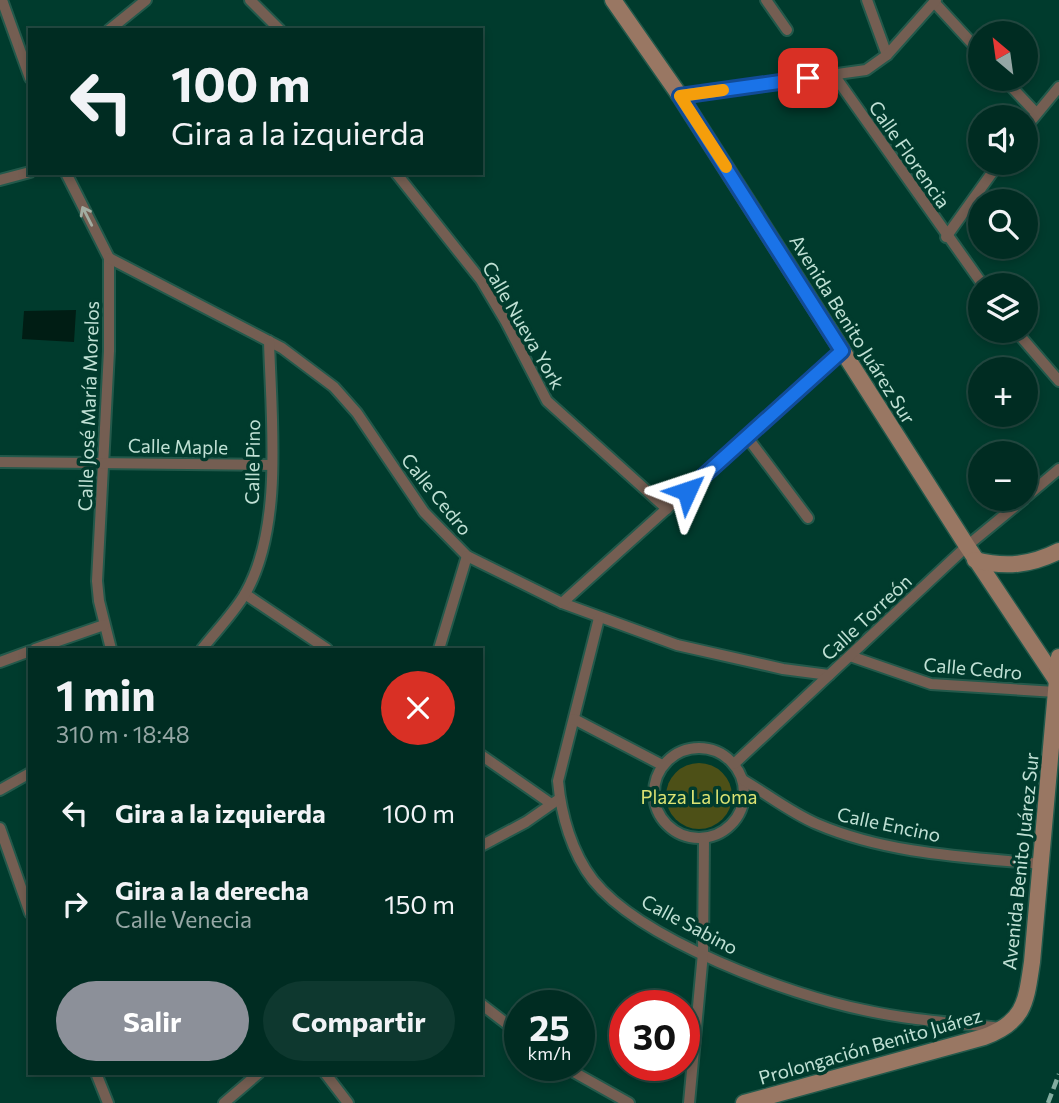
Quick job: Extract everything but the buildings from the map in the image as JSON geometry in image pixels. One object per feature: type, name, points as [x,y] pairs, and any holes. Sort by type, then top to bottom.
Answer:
[{"type":"street","points":[[2,0],[28,72]]},
{"type":"street","points":[[111,28],[146,0]]},
{"type":"street","points":[[250,0],[278,28]]},
{"type":"street","name":"Avenida Benito Juárez Sur","points":[[613,0],[680,96],[1056,687],[1052,758],[1029,986],[1021,1010],[1007,1029]]},
{"type":"street","points":[[766,0],[787,30]]},
{"type":"street","points":[[867,0],[887,55]]},
{"type":"street","points":[[680,96],[866,70],[887,55],[935,1],[968,38]]},
{"type":"street","name":"Calle Florencia","points":[[834,75],[974,273]]},
{"type":"street","points":[[1038,111],[1059,88]]},
{"type":"street","points":[[1015,91],[1028,105]]},
{"type":"street","points":[[0,180],[28,173]]},
{"type":"street","name":"Calle José María Morelos","points":[[67,175],[109,258],[109,351],[97,581],[111,648]]},
{"type":"street","name":"Calle Nueva York","points":[[398,175],[481,280],[547,401],[667,509]]},
{"type":"street","points":[[946,236],[990,175]]},
{"type":"street","name":"Calle Cedro","points":[[109,258],[293,354],[344,397],[424,512],[467,556],[562,604],[677,645],[741,661],[829,675]]},
{"type":"street","name":"Calle Pino","points":[[203,648],[245,594],[267,523],[273,480],[269,341]]},
{"type":"street","points":[[1026,343],[1059,381]]},
{"type":"street","points":[[562,604],[842,351]]},
{"type":"street","points":[[747,437],[808,518]]},
{"type":"street","name":"Calle Maple","points":[[0,462],[272,465]]},
{"type":"street","name":"Calle Torreón","points":[[1038,487],[1059,469]]},
{"type":"street","name":"Calle Torreón","points":[[734,764],[850,656],[971,553],[1012,511]]},
{"type":"street","points":[[971,553],[993,565],[1020,565],[1059,551]]},
{"type":"street","points":[[439,648],[467,556]]},
{"type":"street","points":[[245,594],[326,648]]},
{"type":"street","name":"Calle Sabino","points":[[600,618],[562,757],[555,801],[580,860],[594,881],[640,919],[703,953],[813,997],[864,1011],[1007,1029]]},
{"type":"street","points":[[38,648],[104,625]]},
{"type":"street","points":[[0,662],[28,652]]},
{"type":"street","name":"Calle Cedro","points":[[850,656],[931,684],[1056,687]]},
{"type":"street","points":[[1056,687],[1059,657]]},
{"type":"street","points":[[574,719],[662,765]]},
{"type":"street","points":[[706,748],[722,753],[734,764],[743,780],[745,797],[739,814],[720,833],[704,838],[676,833],[663,821],[654,805],[653,787],[662,765],[682,751],[706,748]]},
{"type":"street","points":[[483,756],[555,801],[526,822],[483,845]]},
{"type":"street","points":[[0,790],[28,774]]},
{"type":"street","name":"Calle Encino","points":[[743,780],[807,820],[866,841],[907,849],[1041,864]]},
{"type":"street","points":[[0,828],[28,907]]},
{"type":"street","points":[[689,1103],[703,953],[704,838]]},
{"type":"street","points":[[483,1006],[504,1022]]},
{"type":"street","name":"Prolongación Benito Juárez","points":[[744,1103],[1007,1029]]},
{"type":"street","points":[[97,1075],[108,1103]]},
{"type":"street","points":[[224,1103],[257,1075]]},
{"type":"street","points":[[327,1075],[348,1103]]},
{"type":"street","points":[[590,1081],[629,1103]]},
{"type":"green space","name":"Plaza La loma","points":[[693,763],[705,763],[717,768],[727,778],[732,796],[730,809],[717,824],[705,829],[693,829],[681,824],[671,814],[666,802],[666,790],[671,778],[681,768]]},
{"type":"shaded area","points":[[76,310],[74,342],[22,339],[24,311]]},
{"type":"railway","points":[[1048,1103],[1059,1074]]},
{"type":"slow traffic","points":[[723,90],[680,96],[726,167]]},
{"type":"route","points":[[687,491],[842,351],[680,96],[808,78]]}]
